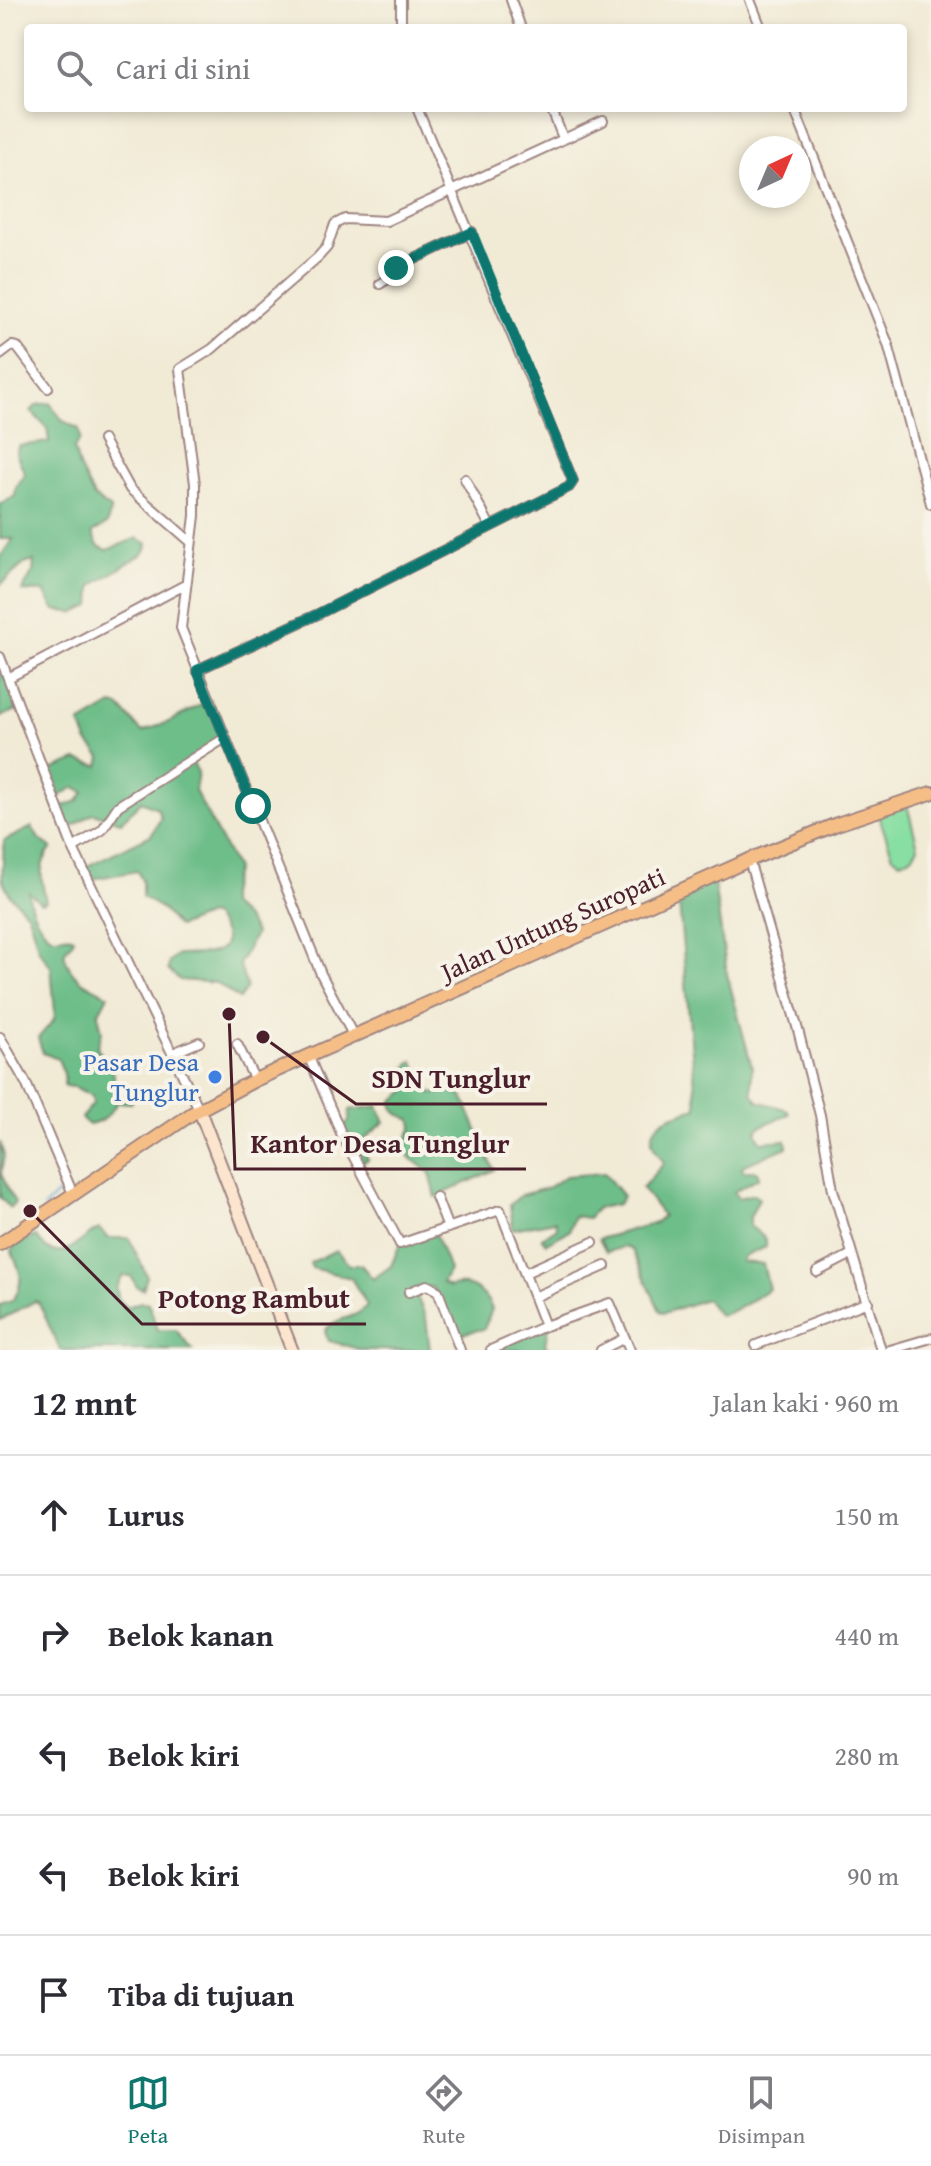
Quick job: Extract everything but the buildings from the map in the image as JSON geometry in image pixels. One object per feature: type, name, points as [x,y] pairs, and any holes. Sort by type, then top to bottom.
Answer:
[{"type":"main road","name":"Jalan Untung Suropati","points":[[0,1244],[199,1109],[255,1080],[749,860],[837,824],[931,793]]},
{"type":"street","points":[[401,0],[401,24]]},
{"type":"street","points":[[511,0],[520,24]]},
{"type":"street","points":[[750,0],[759,24]]},
{"type":"street","points":[[197,670],[318,614],[569,487],[573,474],[419,112]]},
{"type":"street","points":[[553,112],[563,138]]},
{"type":"street","points":[[796,112],[888,344],[931,504]]},
{"type":"street","points":[[354,1037],[321,974],[181,628],[195,484],[180,383],[182,365],[212,349],[318,257],[327,247],[335,224],[345,219],[386,221],[603,121]]},
{"type":"street","points":[[380,284],[391,277],[396,268],[472,232]]},
{"type":"street","points":[[0,355],[12,346],[17,347],[48,388]]},
{"type":"street","points":[[103,440],[130,489],[191,542]]},
{"type":"street","points":[[465,479],[490,526]]},
{"type":"street","points":[[8,678],[183,586]]},
{"type":"street","points":[[1,660],[73,848],[199,1109],[292,1350]]},
{"type":"street","points":[[73,848],[102,830],[118,806],[225,738]]},
{"type":"street","points":[[749,860],[820,1115],[833,1190],[881,1350]]},
{"type":"street","points":[[0,1037],[26,1083],[73,1194]]},
{"type":"street","points":[[173,1053],[199,1042]]},
{"type":"street","points":[[237,1044],[255,1080]]},
{"type":"street","points":[[308,1055],[341,1133],[396,1240],[403,1245],[500,1210],[545,1326]]},
{"type":"street","points":[[436,1197],[448,1228]]},
{"type":"street","points":[[525,1273],[593,1242]]},
{"type":"street","points":[[817,1272],[852,1254]]},
{"type":"street","points":[[534,1297],[605,1266]]},
{"type":"street","points":[[409,1292],[427,1285],[438,1291],[460,1350]]},
{"type":"street","points":[[756,1345],[868,1302]]},
{"type":"street","points":[[491,1350],[608,1303],[612,1305],[630,1350]]},
{"type":"street","points":[[601,1350],[625,1338]]},
{"type":"street","points":[[890,1350],[931,1338]]},
{"type":"green space","points":[[50,403],[63,421],[79,429],[80,440],[74,448],[79,467],[94,497],[111,509],[107,524],[92,533],[98,546],[107,550],[137,538],[148,544],[144,553],[92,586],[91,606],[75,613],[55,610],[44,592],[22,591],[33,572],[34,561],[24,564],[0,585],[0,557],[13,539],[0,539],[0,504],[15,496],[16,487],[25,474],[16,453],[19,446],[49,442],[47,428],[31,411],[37,405]]},
{"type":"green space","points":[[0,662],[20,709],[0,717]]},
{"type":"green space","points":[[210,700],[225,738],[192,762],[198,772],[195,791],[236,869],[230,903],[255,934],[239,964],[247,988],[239,999],[217,983],[180,980],[168,970],[169,962],[178,955],[208,953],[223,947],[223,931],[214,917],[208,915],[178,927],[161,908],[142,897],[142,880],[137,871],[92,879],[83,868],[151,835],[161,818],[157,808],[141,801],[121,822],[93,813],[65,831],[61,807],[78,801],[84,792],[75,787],[53,800],[44,773],[77,760],[99,766],[101,757],[87,741],[80,724],[112,705],[120,707],[142,732],[169,722]]},
{"type":"green space","points":[[906,801],[918,847],[912,857],[900,861],[893,856],[877,811]]},
{"type":"green space","points":[[32,827],[39,839],[52,848],[42,866],[46,901],[41,903],[29,892],[33,910],[49,934],[72,936],[74,939],[64,953],[70,969],[87,984],[108,995],[98,1014],[102,1032],[97,1047],[114,1075],[114,1091],[133,1100],[130,1103],[118,1102],[102,1119],[89,1125],[81,1118],[93,1104],[92,1096],[75,1087],[64,1086],[64,1074],[58,1059],[43,1053],[38,1038],[54,1020],[55,1013],[51,967],[39,950],[28,914],[10,895],[2,879],[4,841]]},
{"type":"green space","points":[[713,876],[727,974],[752,1067],[752,1093],[758,1101],[788,1110],[789,1114],[759,1127],[756,1132],[761,1142],[786,1140],[787,1147],[742,1166],[743,1171],[757,1171],[759,1177],[734,1192],[738,1198],[754,1194],[759,1198],[750,1217],[750,1226],[766,1239],[766,1247],[743,1257],[741,1262],[763,1264],[769,1289],[719,1316],[706,1299],[664,1313],[660,1311],[632,1250],[625,1247],[606,1252],[599,1239],[656,1223],[663,1216],[642,1188],[664,1163],[653,1146],[653,1133],[656,1126],[668,1118],[697,1108],[678,892]]},
{"type":"green space","points":[[413,1061],[432,1094],[454,1091],[463,1097],[494,1170],[436,1197],[430,1173],[409,1157],[406,1141],[413,1127],[412,1120],[398,1114],[393,1107],[393,1101],[410,1088],[403,1071]]},
{"type":"green space","points":[[378,1106],[385,1122],[360,1143],[368,1159],[357,1165],[339,1129],[349,1121],[350,1110]]},
{"type":"green space","points":[[0,1142],[4,1155],[1,1174],[15,1203],[10,1208],[0,1197]]},
{"type":"green space","points":[[604,1173],[623,1196],[618,1204],[597,1208],[588,1218],[574,1216],[569,1231],[546,1243],[542,1238],[557,1228],[555,1221],[513,1229],[510,1205],[521,1195],[547,1188],[566,1176]]},
{"type":"green space","points":[[99,1229],[108,1238],[129,1238],[147,1276],[143,1289],[137,1287],[131,1276],[123,1276],[116,1288],[119,1300],[127,1307],[141,1302],[149,1303],[157,1330],[176,1330],[193,1350],[60,1350],[39,1303],[35,1301],[0,1320],[0,1305],[12,1301],[19,1288],[19,1270],[12,1251],[15,1245],[35,1236],[49,1250],[63,1251]]},
{"type":"green space","points":[[435,1234],[449,1270],[442,1283],[450,1287],[469,1286],[480,1292],[489,1303],[492,1309],[484,1329],[460,1334],[432,1287],[415,1292],[426,1318],[430,1350],[362,1350],[329,1341],[325,1331],[329,1326],[358,1313],[367,1305],[351,1278],[312,1268],[310,1263],[336,1250],[349,1265],[361,1265],[373,1279],[391,1266],[400,1244]]},
{"type":"green space","points":[[549,1325],[545,1344],[549,1350],[491,1350]]},
{"type":"waterway","points":[[44,1207],[62,1189],[63,1181]]},
{"type":"place","name":"Kantor Desa Tunglur","points":[[229,1014]]},
{"type":"place","name":"SDN Tunglur","points":[[263,1037]]},
{"type":"place","name":"Pasar Desa Tunglur","points":[[215,1077]]},
{"type":"place","name":"Potong Rambut","points":[[30,1211]]},
{"type":"route","points":[[253,806],[197,670],[318,614],[569,487],[573,481],[573,474],[472,232],[396,268]]}]
